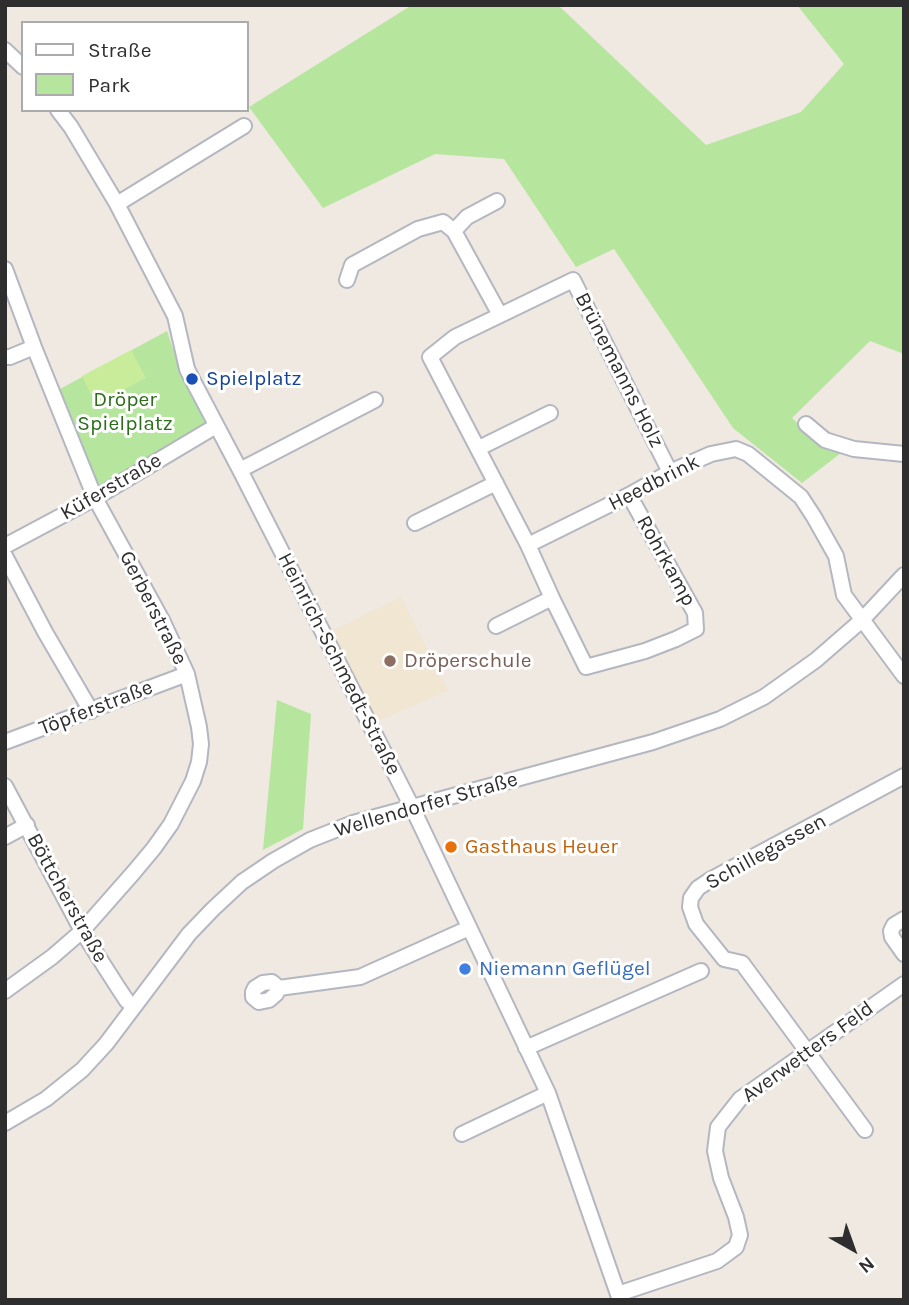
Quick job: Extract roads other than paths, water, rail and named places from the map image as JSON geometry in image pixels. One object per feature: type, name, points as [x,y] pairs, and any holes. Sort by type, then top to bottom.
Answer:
[{"type":"street","points":[[5,50],[21,65]]},
{"type":"street","name":"Heinrich-Schmedt-Straße","points":[[60,112],[117,204],[175,316],[187,369],[412,807],[548,1093],[619,1297]]},
{"type":"street","points":[[117,204],[244,126]]},
{"type":"street","points":[[454,231],[467,217],[497,201]]},
{"type":"street","points":[[347,280],[352,265],[418,229],[443,222],[454,231],[500,315]]},
{"type":"street","name":"Gerberstraße","points":[[5,269],[95,498],[162,620],[187,674],[201,744],[192,782],[171,824],[154,848],[82,931],[5,991]]},
{"type":"street","name":"Brünemanns Holz","points":[[528,545],[430,357],[455,337],[573,280],[670,472]]},
{"type":"street","points":[[5,357],[34,347]]},
{"type":"street","points":[[240,470],[375,400]]},
{"type":"street","points":[[479,448],[550,413]]},
{"type":"street","points":[[806,424],[825,440],[854,449],[904,454]]},
{"type":"street","name":"Küferstraße","points":[[5,546],[95,498],[216,426]]},
{"type":"street","name":"Heedbrink","points":[[528,545],[670,472],[711,454],[736,449],[748,454],[801,497],[836,556],[844,595],[862,620]]},
{"type":"street","points":[[415,523],[496,483]]},
{"type":"street","name":"Rohrkamp","points":[[528,545],[586,667],[645,651],[676,639],[696,629],[695,613],[629,495]]},
{"type":"street","points":[[5,556],[90,710]]},
{"type":"street","name":"Wellendorfer Straße","points":[[5,1123],[46,1099],[82,1070],[106,1044],[189,934],[243,882],[273,860],[310,840],[353,823],[653,742],[720,719],[764,697],[803,670],[862,620],[904,575]]},
{"type":"street","points":[[496,626],[552,598]]},
{"type":"street","points":[[862,620],[904,676]]},
{"type":"street","name":"Töpferstraße","points":[[5,743],[187,674]]},
{"type":"street","name":"Schillegassen","points":[[865,1130],[742,963],[724,959],[695,924],[690,907],[691,898],[698,888],[709,880],[904,776]]},
{"type":"street","name":"Böttcherstraße","points":[[5,786],[82,931],[127,1001],[134,1007]]},
{"type":"street","points":[[5,837],[27,825]]},
{"type":"street","points":[[903,920],[894,925],[891,931],[904,954]]},
{"type":"street","points":[[279,988],[360,977],[469,928]]},
{"type":"street","points":[[526,1048],[701,971]]},
{"type":"street","name":"Averwetters Feld","points":[[619,1297],[718,1261],[736,1247],[740,1235],[715,1151],[718,1127],[740,1099],[904,984]]},
{"type":"street","points":[[462,1134],[548,1093]]},
{"type":"place","name":"Spielplatz","points":[[192,379]]},
{"type":"place","name":"Dröperschule","points":[[390,661]]},
{"type":"place","name":"Gasthaus Heuer","points":[[451,847]]},
{"type":"place","name":"Niemann Geflügel","points":[[465,969]]},
{"type":"park label","name":"Dröper Spielplatz","points":[[125,412]]}]
